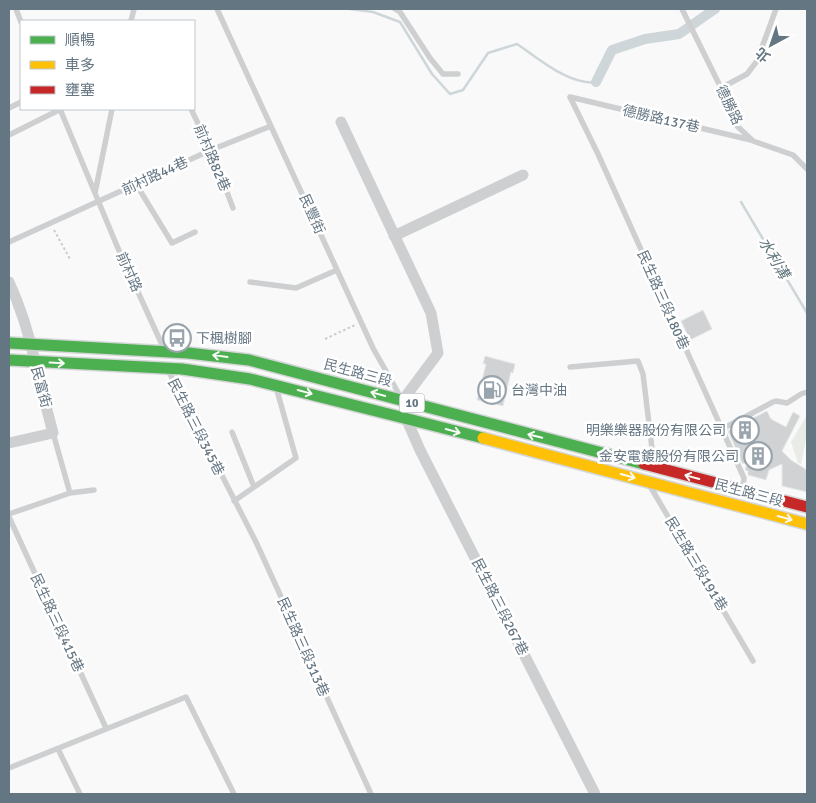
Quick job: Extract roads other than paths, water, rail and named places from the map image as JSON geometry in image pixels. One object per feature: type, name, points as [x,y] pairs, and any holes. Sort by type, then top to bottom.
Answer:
[{"type":"main road","name":"民生路三段","points":[[9,343],[214,355],[249,360],[807,507]]},
{"type":"main road","name":"民生路三段","points":[[9,360],[211,372],[276,384],[807,524]]},
{"type":"street","points":[[341,122],[431,313],[438,353],[402,400]]},
{"type":"street","points":[[394,236],[523,175]]},
{"type":"street","name":"民富街","points":[[9,282],[19,303],[32,345],[53,433]]},
{"type":"street","name":"民生路三段267巷","points":[[406,418],[424,459],[594,794]]},
{"type":"street","points":[[9,442],[53,433]]},
{"type":"lane","name":"民豐街","points":[[218,9],[373,348],[402,400],[406,418]]},
{"type":"lane","points":[[395,9],[400,12],[430,58],[444,74],[458,74]]},
{"type":"lane","name":"德勝路","points":[[682,9],[721,88],[736,125],[753,141],[793,155],[807,170]]},
{"type":"lane","points":[[721,88],[747,74],[757,61],[776,9]]},
{"type":"lane","name":"德勝路137巷","points":[[570,97],[753,141]]},
{"type":"lane","name":"民生路三段180巷","points":[[570,97],[598,154],[744,478],[739,505]]},
{"type":"lane","points":[[9,135],[58,110]]},
{"type":"lane","name":"前村路","points":[[60,110],[98,201],[165,352]]},
{"type":"lane","points":[[95,193],[112,110]]},
{"type":"lane","name":"前村路82巷","points":[[191,110],[211,150],[233,208]]},
{"type":"lane","name":"前村路44巷","points":[[9,242],[211,150],[271,126]]},
{"type":"lane","points":[[136,184],[172,243],[195,232]]},
{"type":"lane","points":[[250,282],[296,288],[337,270]]},
{"type":"lane","name":"民生路三段345巷","points":[[165,352],[167,369],[234,501]]},
{"type":"lane","points":[[570,367],[638,361],[643,374],[654,466],[647,481]]},
{"type":"lane","points":[[234,501],[296,458],[276,384]]},
{"type":"lane","points":[[722,429],[773,402],[787,403],[807,392]]},
{"type":"lane","points":[[232,432],[254,487]]},
{"type":"lane","name":"民富街","points":[[53,433],[70,493]]},
{"type":"lane","name":"民生路三段191巷","points":[[647,481],[753,661]]},
{"type":"lane","points":[[9,516],[70,493],[94,490]]},
{"type":"lane","name":"民生路三段313巷","points":[[234,501],[256,542],[371,794]]},
{"type":"lane","name":"民生路三段415巷","points":[[9,516],[106,728]]},
{"type":"lane","points":[[9,768],[186,696],[234,794]]},
{"type":"lane","points":[[58,749],[80,794]]},
{"type":"waterway","points":[[350,9],[373,12],[400,22],[432,74],[450,94],[463,90],[488,53],[517,44],[565,75],[576,80],[596,82]]},
{"type":"waterway","points":[[596,82],[612,50],[645,39],[679,34],[715,9]]},
{"type":"waterway","name":"水利溝","points":[[741,202],[807,313]]},
{"type":"place","name":"下楓樹腳","points":[[177,338]]},
{"type":"place","name":"台灣中油","points":[[492,390]]},
{"type":"place","name":"明樂樂器股份有限公司","points":[[745,430]]},
{"type":"place","name":"金安電鍍股份有限公司","points":[[758,456]]}]
